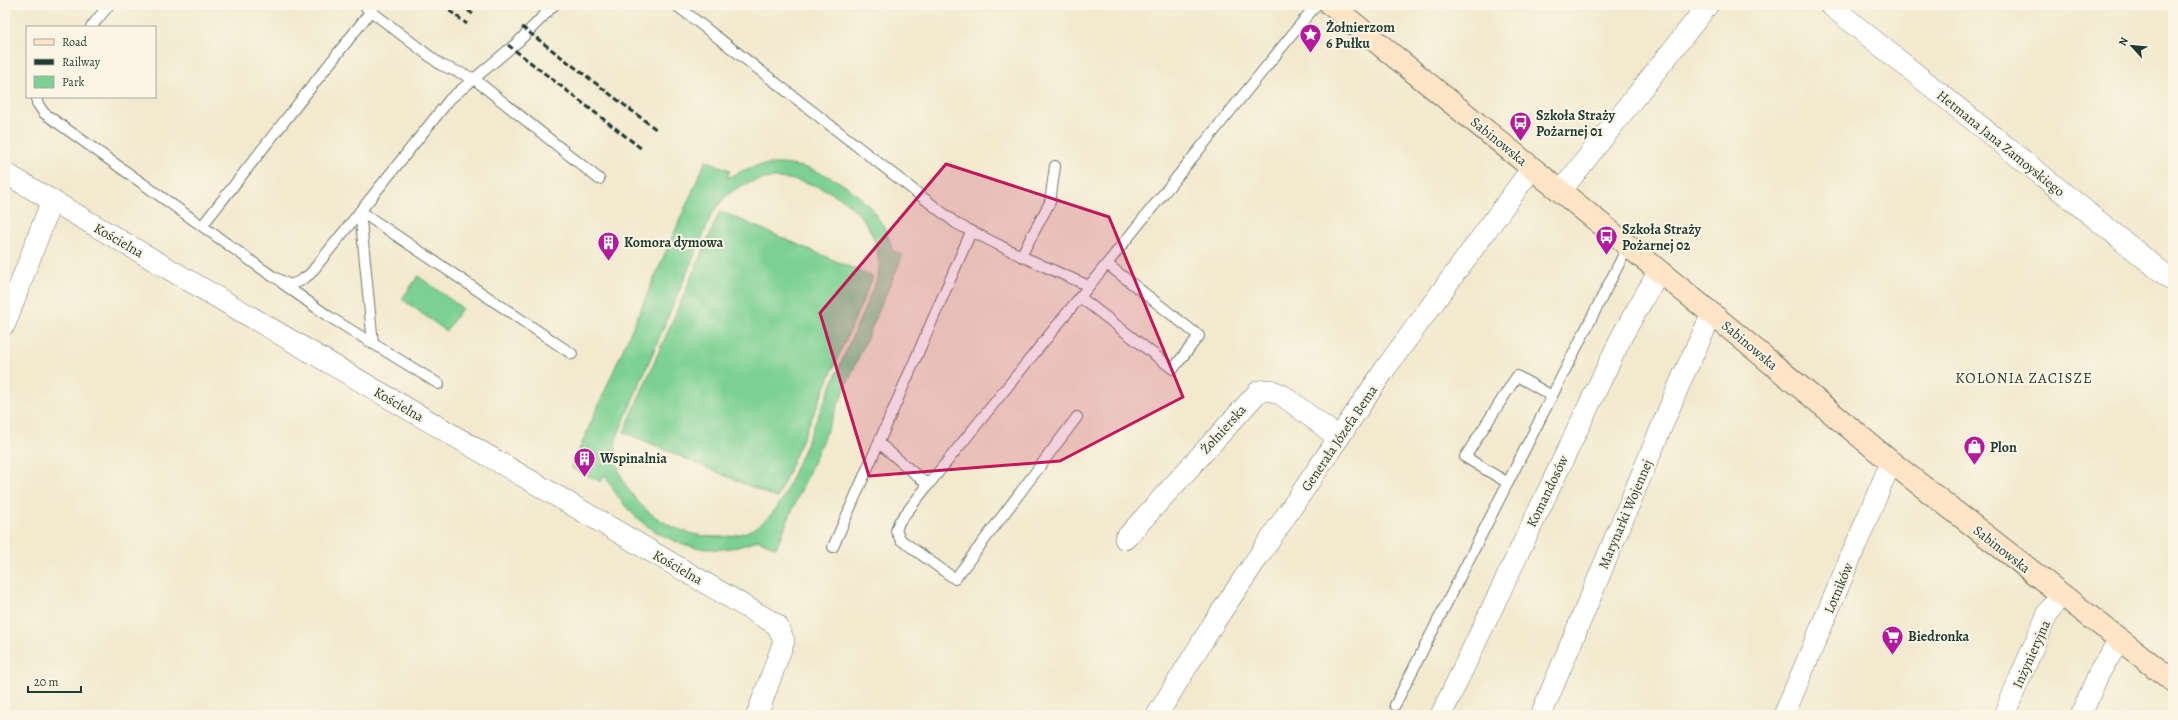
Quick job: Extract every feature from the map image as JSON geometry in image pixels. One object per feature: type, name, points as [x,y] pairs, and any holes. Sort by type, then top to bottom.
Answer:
[{"type":"street","name":"Sabinowska","points":[[1331,5],[1712,314],[1891,462],[2173,681]]},
{"type":"street","points":[[1561,191],[1708,5]]},
{"type":"street","name":"Hetmana Jana Zamoyskiego","points":[[1830,5],[2173,281]]},
{"type":"street","name":"Generała Józefa Bema","points":[[1157,715],[1215,621],[1385,369],[1532,168]]},
{"type":"street","name":"Kościelna","points":[[5,173],[777,625],[784,641],[757,715]]},
{"type":"street","points":[[5,324],[52,200]]},
{"type":"street","name":"Komandosów","points":[[1441,715],[1619,341],[1659,271]]},
{"type":"street","name":"Marynarki Wojennej","points":[[1541,715],[1682,378],[1712,314]]},
{"type":"street","name":"Żołnierska","points":[[1125,538],[1259,391],[1270,390],[1282,395],[1339,438]]},
{"type":"street","name":"Lotników","points":[[1784,715],[1891,462]]},
{"type":"street","name":"Inżynieryjna","points":[[2004,715],[2047,615],[2060,594]]},
{"type":"street","points":[[2081,715],[2098,675],[2119,640]]},
{"type":"lane","points":[[92,26],[109,5]]},
{"type":"lane","points":[[272,276],[290,285],[305,278],[450,99],[519,41],[554,5]]},
{"type":"lane","points":[[676,5],[943,214],[971,232],[1089,286]]},
{"type":"lane","points":[[1077,417],[955,579],[900,540],[896,532],[899,522],[1316,5]]},
{"type":"lane","points":[[202,226],[367,8],[441,65],[474,78],[599,179]]},
{"type":"lane","points":[[37,98],[37,103],[44,113],[328,316],[439,384]]},
{"type":"lane","points":[[1021,256],[1050,202],[1055,166]]},
{"type":"lane","points":[[360,211],[373,344]]},
{"type":"lane","points":[[360,211],[572,354]]},
{"type":"lane","points":[[833,547],[971,232]]},
{"type":"lane","points":[[1395,705],[1628,246]]},
{"type":"lane","points":[[1080,297],[1173,369],[1199,336],[1106,264]]},
{"type":"lane","points":[[1508,483],[1465,457],[1517,376],[1552,396]]},
{"type":"lane","points":[[878,443],[928,485]]},
{"type":"highlighted area","points":[[946,164],[1109,217],[1183,397],[1060,461],[869,476],[820,313]]},
{"type":"green space","points":[[706,160],[730,170],[727,178],[747,169],[761,165],[782,164],[803,167],[823,174],[842,184],[860,197],[874,212],[885,230],[892,250],[903,255],[776,548],[758,540],[736,547],[713,549],[690,546],[669,538],[649,527],[631,512],[616,494],[605,474],[601,482],[571,468]],"holes":[[[773,178],[794,180],[814,185],[833,193],[849,205],[863,219],[872,236],[878,255],[878,277],[782,500],[775,510],[767,519],[752,529],[746,532],[723,537],[700,535],[677,529],[656,517],[638,502],[625,483],[617,462],[616,439],[712,214],[724,199],[738,188],[746,184]]]},
{"type":"green space","points":[[720,211],[873,277],[777,498],[624,432]]},
{"type":"green space","points":[[418,276],[462,308],[446,331],[402,299]]},
{"type":"railway","points":[[442,5],[467,24]]},
{"type":"railway","points":[[461,5],[474,15]]},
{"type":"railway","points":[[522,27],[657,130]]},
{"type":"railway","points":[[508,45],[642,149]]},
{"type":"place","name":"Żołnierzom 6 Pułku","points":[[1311,54]]},
{"type":"place","name":"Szkoła Straży Pożarnej 01","points":[[1521,142]]},
{"type":"place","name":"Szkoła Straży Pożarnej 02","points":[[1607,256]]},
{"type":"place","name":"Komora dymowa","points":[[609,262]]},
{"type":"place","name":"Plon","points":[[1974,466]]},
{"type":"place","name":"Wspinalnia","points":[[584,478]]},
{"type":"place","name":"Biedronka","points":[[1893,656]]},
{"type":"district","name":"KOLONIA ZACISZE","points":[[2024,378]]}]
